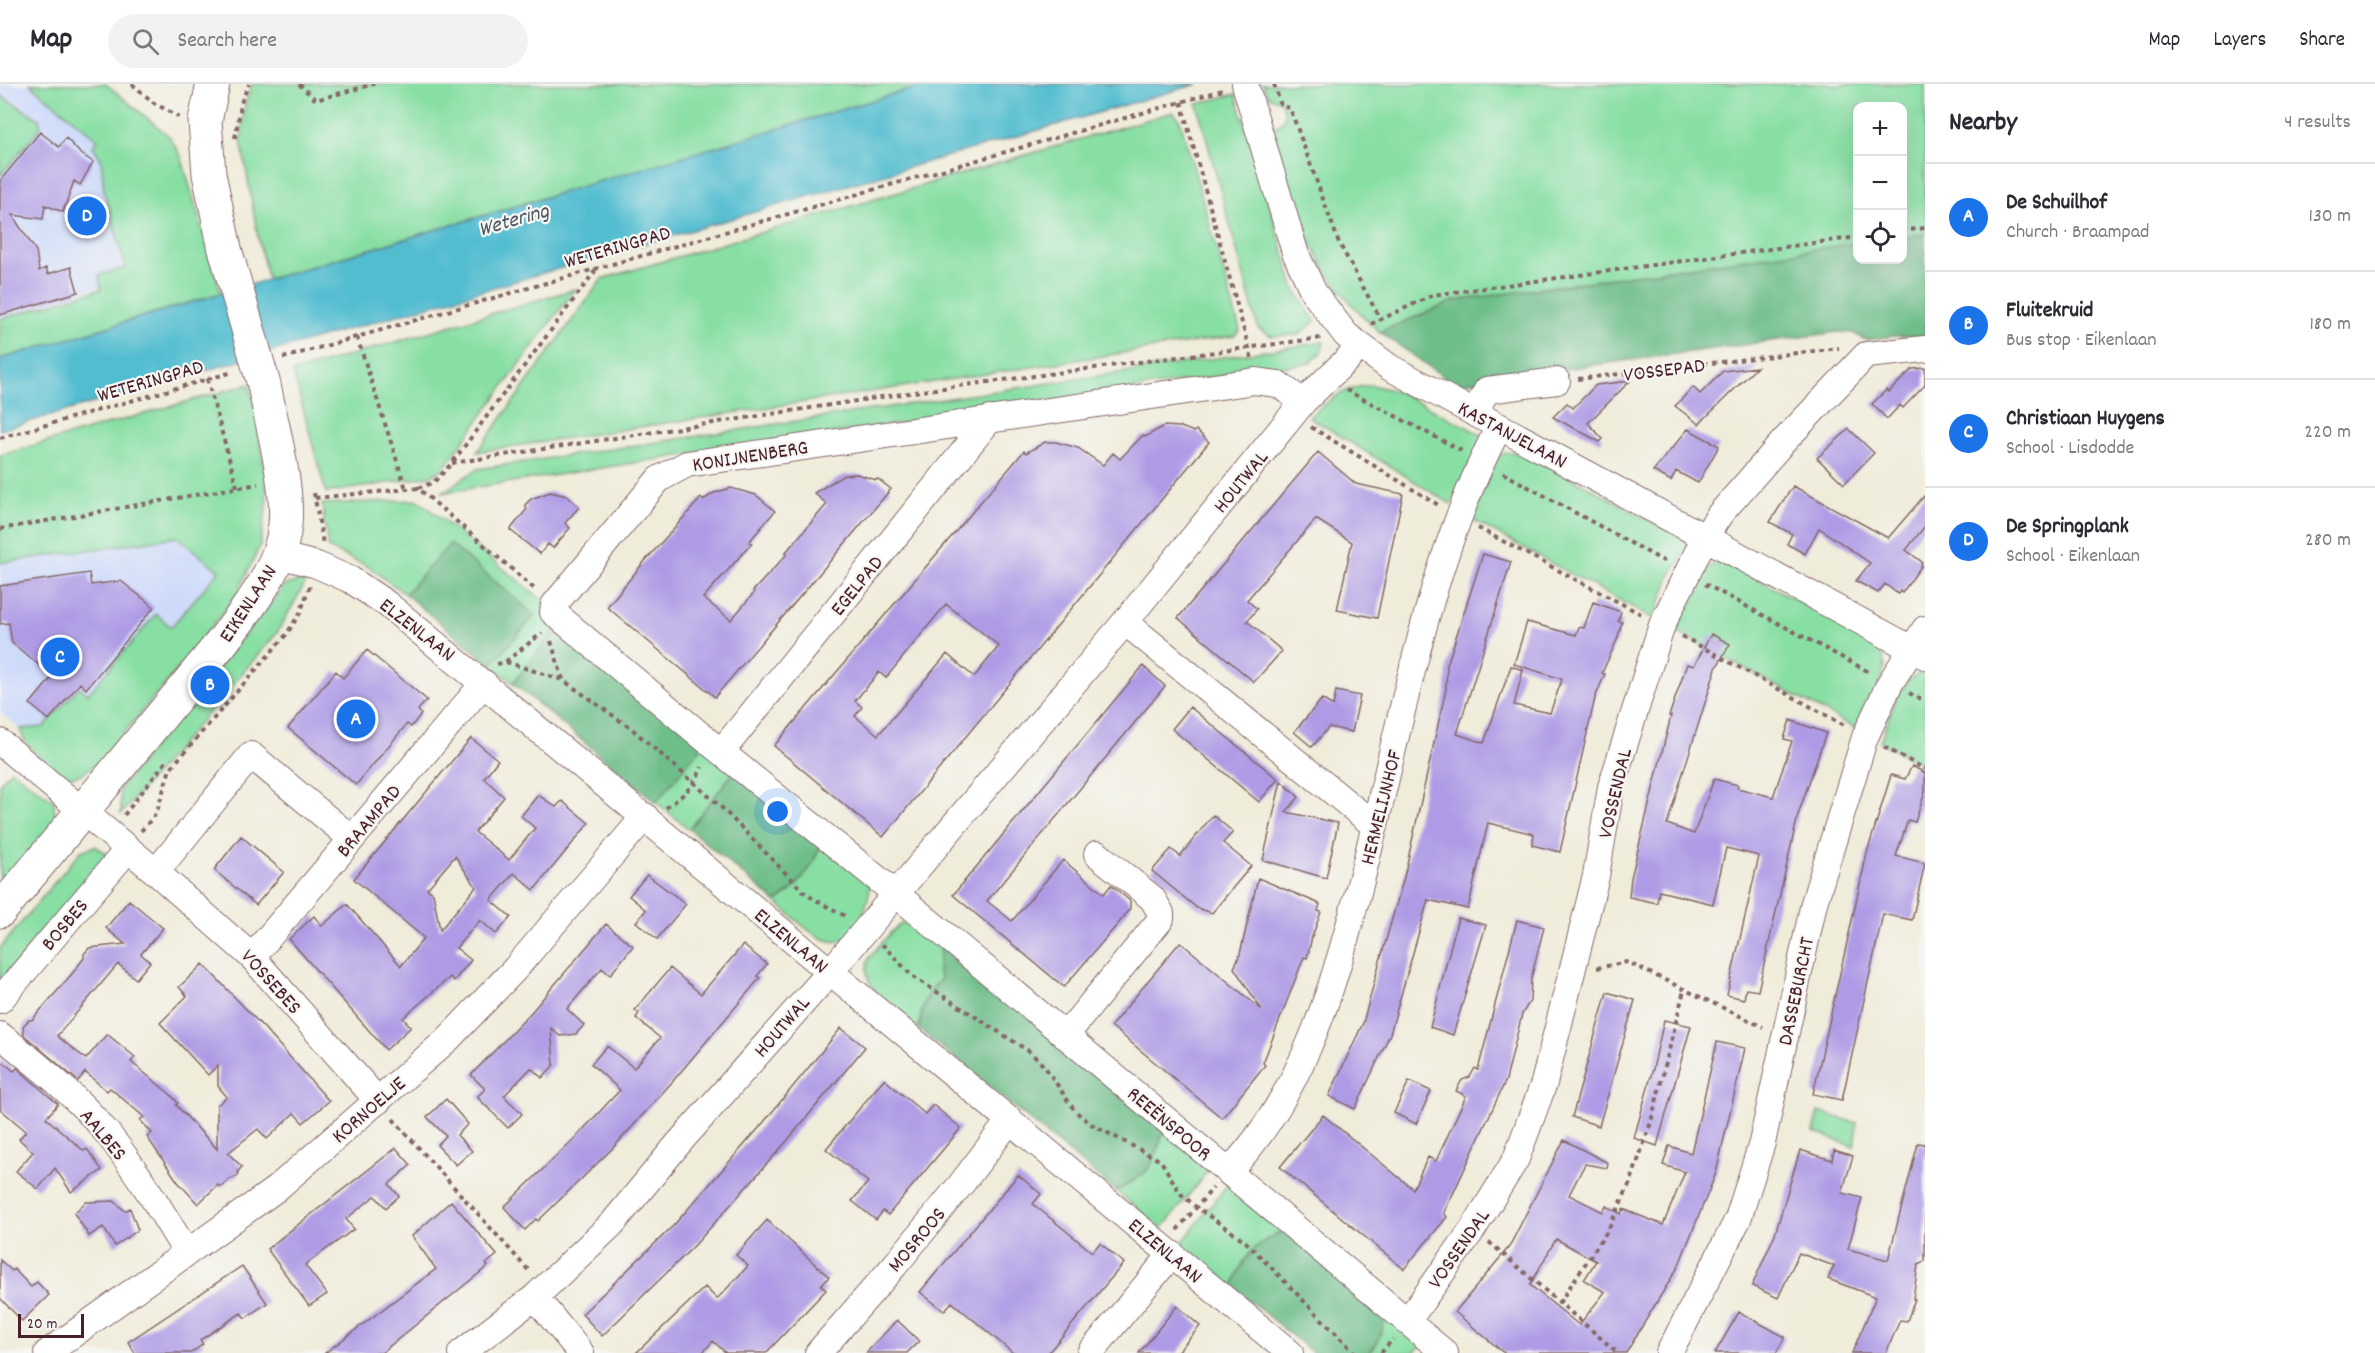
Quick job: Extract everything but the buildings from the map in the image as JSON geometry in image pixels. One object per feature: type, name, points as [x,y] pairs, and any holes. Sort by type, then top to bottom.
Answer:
[{"type":"street","name":"EIKENLAAN","points":[[0,911],[223,641],[255,598],[278,555],[285,525],[282,480],[261,371],[225,249],[209,174],[205,121],[211,85]]},
{"type":"street","name":"KASTANJELAAN","points":[[1243,91],[1295,252],[1314,292],[1354,340],[1389,367],[1499,427],[1705,537],[1920,645]]},
{"type":"street","name":"HOUTWAL","points":[[461,1353],[540,1292],[612,1224],[685,1135],[830,972],[1125,622],[1298,409],[1331,375],[1354,340]]},
{"type":"street","points":[[1866,355],[1925,349]]},
{"type":"street","name":"VOSSENDAL","points":[[1407,1322],[1473,1229],[1516,1160],[1544,1083],[1596,876],[1611,787],[1662,625],[1705,537],[1728,505],[1783,442],[1866,355]]},
{"type":"street","name":"KONIJNENBERG","points":[[553,617],[659,478],[687,464],[1256,381],[1278,384],[1298,409]]},
{"type":"street","points":[[1474,413],[1487,390],[1557,381]]},
{"type":"street","name":"EGELPAD","points":[[716,748],[990,419]]},
{"type":"street","name":"HERMELIJNHOF","points":[[1228,1171],[1251,1148],[1289,1089],[1338,969],[1428,614],[1457,517],[1499,427]]},
{"type":"street","name":"ELZENLAAN","points":[[278,555],[317,565],[351,580],[387,604],[1290,1353]]},
{"type":"street","points":[[553,617],[895,893]]},
{"type":"street","points":[[1125,622],[1375,826]]},
{"type":"street","name":"DASSEBURCHT","points":[[1669,1353],[1738,1219],[1762,1143],[1814,903],[1865,736],[1890,683],[1920,645]]},
{"type":"street","name":"BRAAMPAD","points":[[252,957],[352,839],[480,679]]},
{"type":"street","name":"VOSSEBES","points":[[3,749],[84,810],[252,957],[378,1101]]},
{"type":"street","points":[[156,872],[250,755],[352,839]]},
{"type":"street","name":"KORNOELJE","points":[[46,1353],[276,1189],[448,1039],[515,969],[645,816]]},
{"type":"street","name":"BOSBES","points":[[0,1000],[119,841]]},
{"type":"street","points":[[1065,1036],[1161,919],[1161,913],[1152,898],[1097,854]]},
{"type":"street","name":"REEËNSPOOR","points":[[895,893],[1445,1353]]},
{"type":"street","name":"AALBES","points":[[0,1035],[47,1073],[106,1132],[154,1198],[186,1252]]},
{"type":"street","name":"MOSROOS","points":[[818,1353],[925,1229],[1010,1120]]},
{"type":"street","points":[[1090,1353],[1167,1251]]},
{"type":"street","points":[[540,1292],[581,1353]]},
{"type":"path","points":[[300,84],[316,100],[374,84]]},
{"type":"path","points":[[1274,84],[1281,106],[1290,108],[1339,243],[1380,320]]},
{"type":"path","name":"WETERINGPAD","points":[[0,438],[207,379],[261,371],[357,338],[598,267],[1181,102],[1243,91]]},
{"type":"path","points":[[1181,102],[1251,348],[1256,381]]},
{"type":"path","points":[[1907,230],[1925,228]]},
{"type":"path","points":[[452,464],[928,390],[1251,348],[1354,340],[1380,320],[1433,296],[1853,238]]},
{"type":"path","points":[[315,498],[418,488],[434,482],[452,464],[598,267]]},
{"type":"path","points":[[357,338],[406,489]]},
{"type":"path","name":"VOSSEPAD","points":[[1557,381],[1845,348],[1866,355]]},
{"type":"path","points":[[1331,375],[1348,392],[1482,461],[1925,701]]},
{"type":"path","points":[[207,379],[237,487]]},
{"type":"path","points":[[1298,409],[1457,517],[1662,625],[1925,769]]},
{"type":"path","points":[[0,529],[282,480]]},
{"type":"path","points":[[418,488],[553,617],[563,680]]},
{"type":"path","points":[[480,679],[487,667],[505,662],[553,617]]},
{"type":"path","points":[[505,662],[563,680],[632,729],[722,808],[807,895],[865,928],[912,976],[1030,1052],[1045,1067],[1075,1111],[1091,1124],[1161,1161],[1180,1193],[1245,1241],[1355,1353]]},
{"type":"path","points":[[206,689],[228,703]]},
{"type":"path","points":[[645,816],[658,814],[685,794],[716,748]]},
{"type":"path","points":[[119,841],[168,759]]},
{"type":"path","points":[[1572,974],[1627,962],[1785,1038]]},
{"type":"path","points":[[1559,1303],[1608,1230],[1631,1181],[1651,1122],[1684,990]]},
{"type":"path","points":[[378,1101],[540,1292]]},
{"type":"path","points":[[1167,1251],[1196,1207],[1228,1171]]},
{"type":"path","points":[[1473,1229],[1618,1353]]},
{"type":"shaded area","points":[[0,84],[53,84],[119,123],[185,260],[0,318]]},
{"type":"shaded area","points":[[177,537],[219,571],[171,627],[155,614],[88,694],[79,687],[44,727],[20,729],[0,712],[0,563]]},
{"type":"green space","points":[[30,84],[106,84],[169,136],[181,156],[221,293],[0,359],[0,319],[101,289],[99,275],[126,268],[104,191],[101,159],[93,146],[98,140]]},
{"type":"green space","points":[[252,84],[928,84],[268,279],[259,243],[241,140],[245,105]]},
{"type":"green space","points":[[1262,84],[1925,84],[1925,234],[1907,236],[1907,102],[1853,102],[1853,244],[1454,301],[1380,332],[1356,309],[1337,286],[1321,263],[1309,239],[1299,215],[1273,128],[1283,120],[1284,110],[1281,101],[1269,97]]},
{"type":"green space","points":[[1236,94],[1295,290],[1315,321],[1299,335],[1271,336],[1258,328],[1197,104]]},
{"type":"green space","points":[[0,95],[39,119],[41,127],[0,176]]},
{"type":"green space","points":[[1173,112],[1180,120],[1240,330],[1234,336],[477,452],[602,279]]},
{"type":"green space","points":[[1925,234],[1925,336],[1894,336],[1866,340],[1853,333],[1838,332],[1454,384],[1380,332],[1454,301],[1853,244],[1853,264],[1907,264],[1907,236]]},
{"type":"green space","points":[[575,289],[443,469],[431,476],[326,493],[293,372]]},
{"type":"green space","points":[[1324,342],[1321,352],[1310,363],[441,493],[477,469]]},
{"type":"green space","points":[[249,384],[257,415],[267,503],[260,546],[236,596],[101,760],[78,775],[64,775],[57,772],[31,749],[20,729],[44,727],[79,687],[88,694],[156,614],[171,627],[219,571],[177,537],[0,563],[0,455]]},
{"type":"green space","points":[[1372,385],[1399,392],[1484,436],[1451,504],[1309,417],[1345,391]]},
{"type":"green space","points":[[1513,452],[1535,458],[1688,541],[1689,547],[1671,574],[1654,619],[1472,520],[1494,461],[1501,454]]},
{"type":"green space","points":[[418,500],[546,603],[560,625],[513,683],[491,665],[535,615],[450,544],[405,594],[369,567],[328,548],[322,504]]},
{"type":"green space","points":[[450,544],[535,615],[491,665],[405,594]]},
{"type":"green space","points":[[1717,562],[1728,563],[1881,646],[1885,668],[1860,731],[1677,632],[1696,583],[1709,567]]},
{"type":"green space","points":[[307,580],[277,633],[121,814],[120,788],[285,585]]},
{"type":"green space","points":[[560,625],[703,745],[656,802],[513,683]]},
{"type":"green space","points":[[1925,670],[1925,766],[1880,742],[1896,698],[1908,680]]},
{"type":"green space","points":[[703,745],[734,772],[689,829],[656,802]]},
{"type":"green space","points":[[11,770],[54,801],[55,821],[0,889],[0,783]]},
{"type":"green space","points":[[734,772],[821,845],[813,863],[803,877],[792,890],[776,902],[689,829]]},
{"type":"green space","points":[[821,845],[870,886],[867,903],[854,931],[839,941],[830,941],[816,935],[776,902],[803,877]]},
{"type":"green space","points":[[95,846],[108,854],[0,993],[0,948],[81,851]]},
{"type":"green space","points":[[903,923],[916,925],[941,945],[938,972],[941,979],[931,989],[925,1001],[919,1029],[883,1000],[875,991],[867,972],[868,961],[872,955],[893,930]]},
{"type":"green space","points":[[941,945],[1164,1130],[1153,1161],[1144,1173],[1116,1191],[919,1029],[925,1001],[941,979],[938,972]]},
{"type":"green space","points":[[1819,1112],[1857,1123],[1854,1147],[1814,1132]]},
{"type":"green space","points":[[1164,1130],[1210,1168],[1162,1229],[1116,1191],[1137,1179],[1149,1168]]},
{"type":"green space","points":[[1228,1184],[1284,1230],[1251,1252],[1241,1267],[1233,1287],[1181,1244]]},
{"type":"green space","points":[[1284,1230],[1385,1314],[1380,1335],[1368,1353],[1313,1353],[1233,1287],[1241,1267],[1251,1252]]},
{"type":"green space","points":[[1385,1314],[1422,1345],[1413,1353],[1368,1353],[1375,1347]]},
{"type":"water","name":"Wetering","points":[[928,84],[1198,84],[0,430],[0,359]]},
{"type":"place","name":"De Springplank","points":[[87,216]]},
{"type":"place","name":"Christiaan Huygens","points":[[60,657]]},
{"type":"place","name":"Fluitekruid","points":[[210,685]]},
{"type":"place","name":"De Schuilhof","points":[[356,719]]}]
